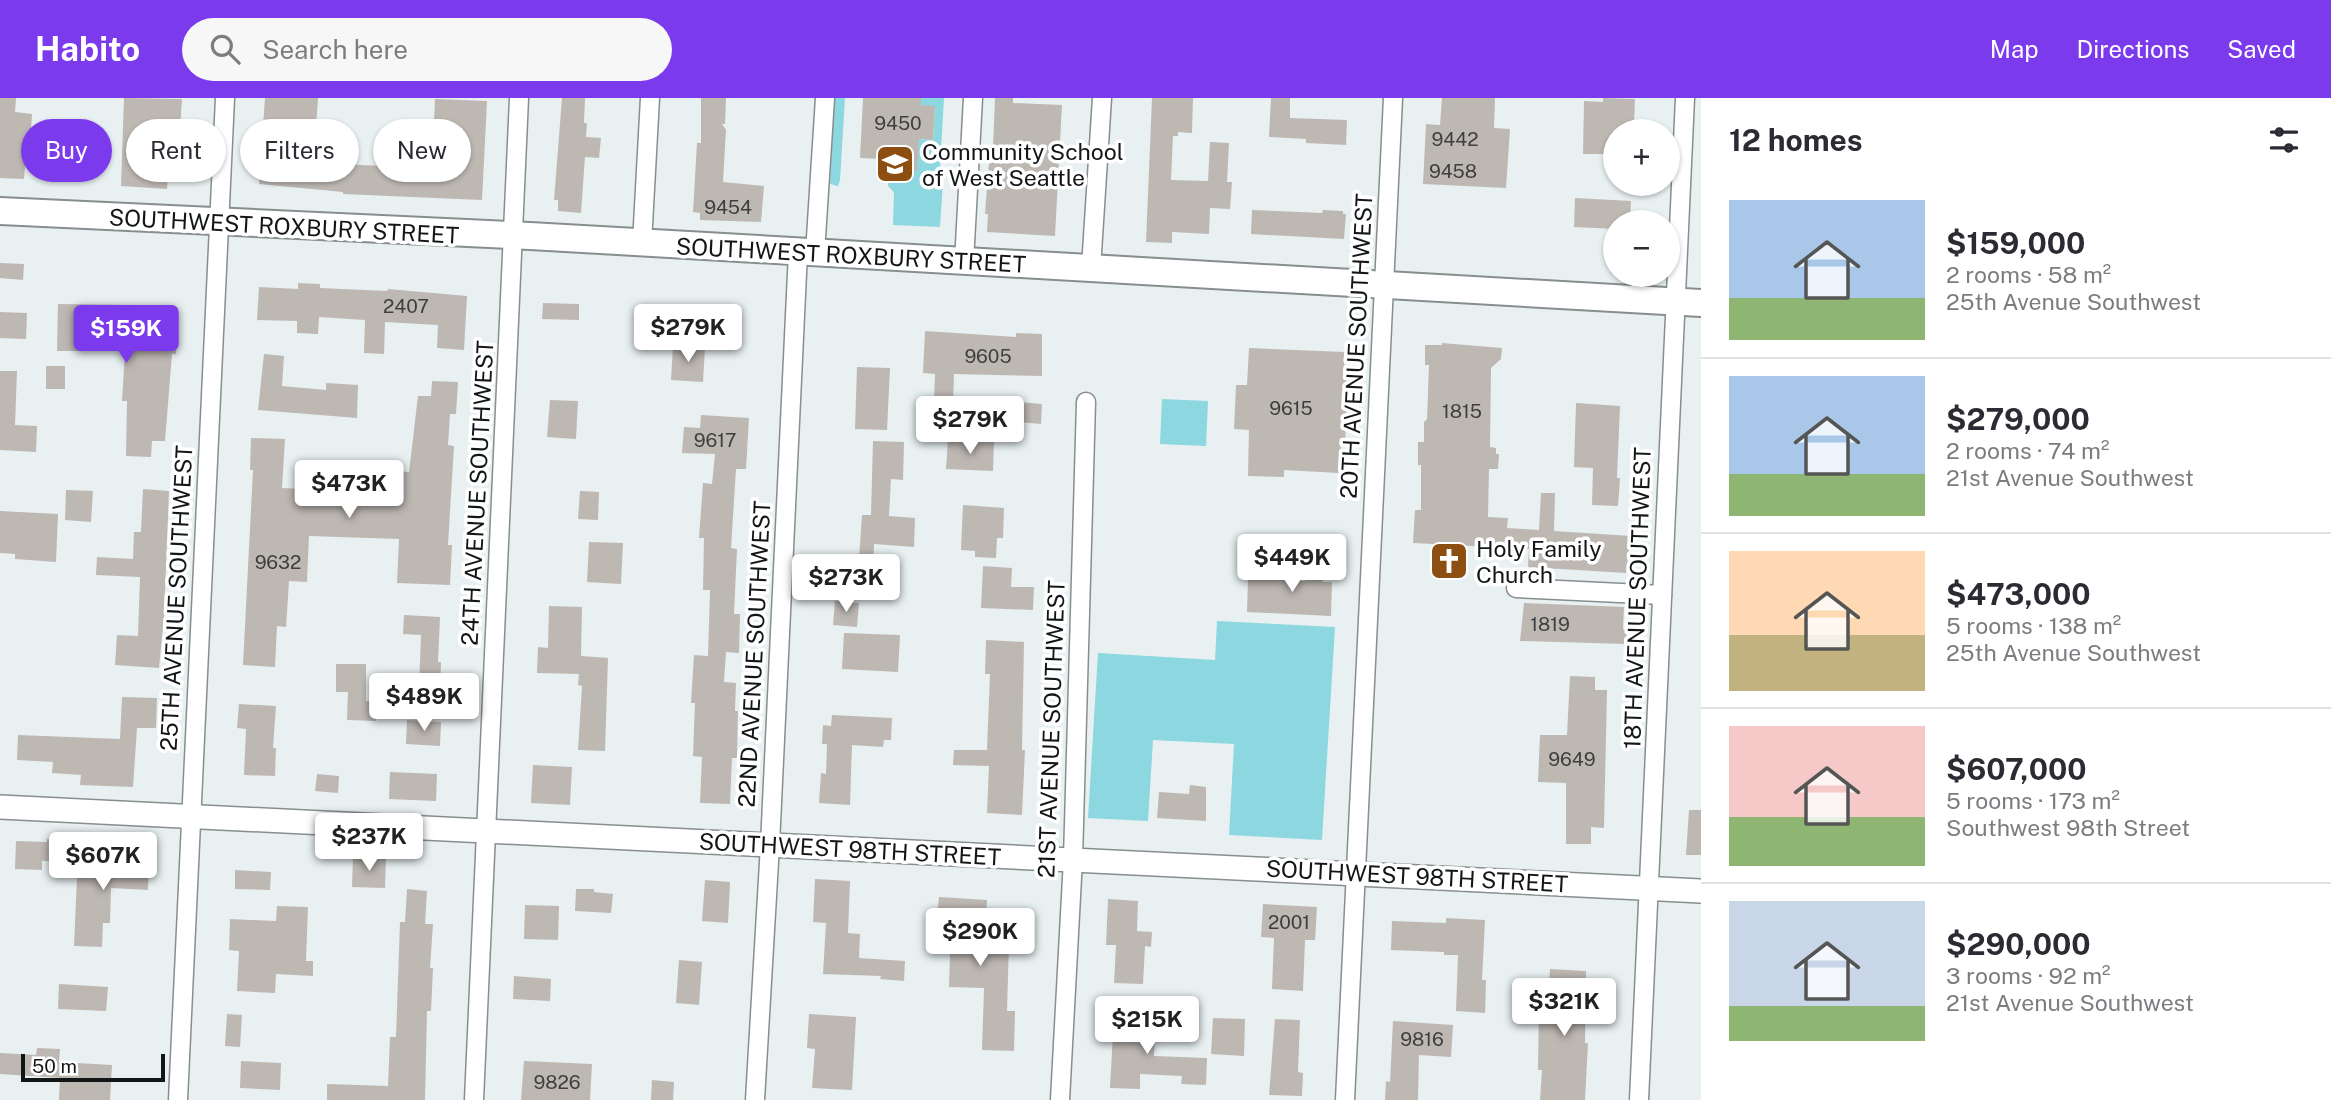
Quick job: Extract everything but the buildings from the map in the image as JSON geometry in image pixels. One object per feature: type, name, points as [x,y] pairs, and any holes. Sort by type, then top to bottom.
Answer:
[{"type":"main road","name":"SOUTHWEST ROXBURY STREET","points":[[0,211],[513,236],[1701,303]]},
{"type":"street","name":"25TH AVENUE SOUTHWEST","points":[[178,1100],[225,98]]},
{"type":"street","name":"24TH AVENUE SOUTHWEST","points":[[474,1100],[519,98]]},
{"type":"street","points":[[642,243],[650,98]]},
{"type":"street","name":"22ND AVENUE SOUTHWEST","points":[[755,1100],[806,253],[825,98]]},
{"type":"street","points":[[964,262],[973,98]]},
{"type":"street","points":[[1091,268],[1102,98]]},
{"type":"street","name":"20TH AVENUE SOUTHWEST","points":[[1345,1100],[1394,98]]},
{"type":"street","name":"18TH AVENUE SOUTHWEST","points":[[1639,1100],[1685,98]]},
{"type":"street","name":"21ST AVENUE SOUTHWEST","points":[[1060,1100],[1073,859],[1086,402]]},
{"type":"street","points":[[1516,588],[1662,595]]},
{"type":"street","name":"SOUTHWEST 98TH STREET","points":[[0,807],[1701,891]]},
{"type":"shaded area","points":[[834,98],[845,98],[838,186],[830,184]]},
{"type":"shaded area","points":[[921,98],[944,98],[940,227],[893,225],[894,192],[888,186],[889,170],[919,139],[933,140],[935,107],[921,105]]},
{"type":"shaded area","points":[[1162,399],[1208,401],[1206,446],[1160,444]]},
{"type":"shaded area","points":[[1217,621],[1335,627],[1322,840],[1229,835],[1234,744],[1153,740],[1148,821],[1088,818],[1098,653],[1215,660]]},
{"type":"place","name":"Community School of West Seattle","points":[[895,164]]},
{"type":"place","name":"Holy Family Church","points":[[1449,561]]}]
